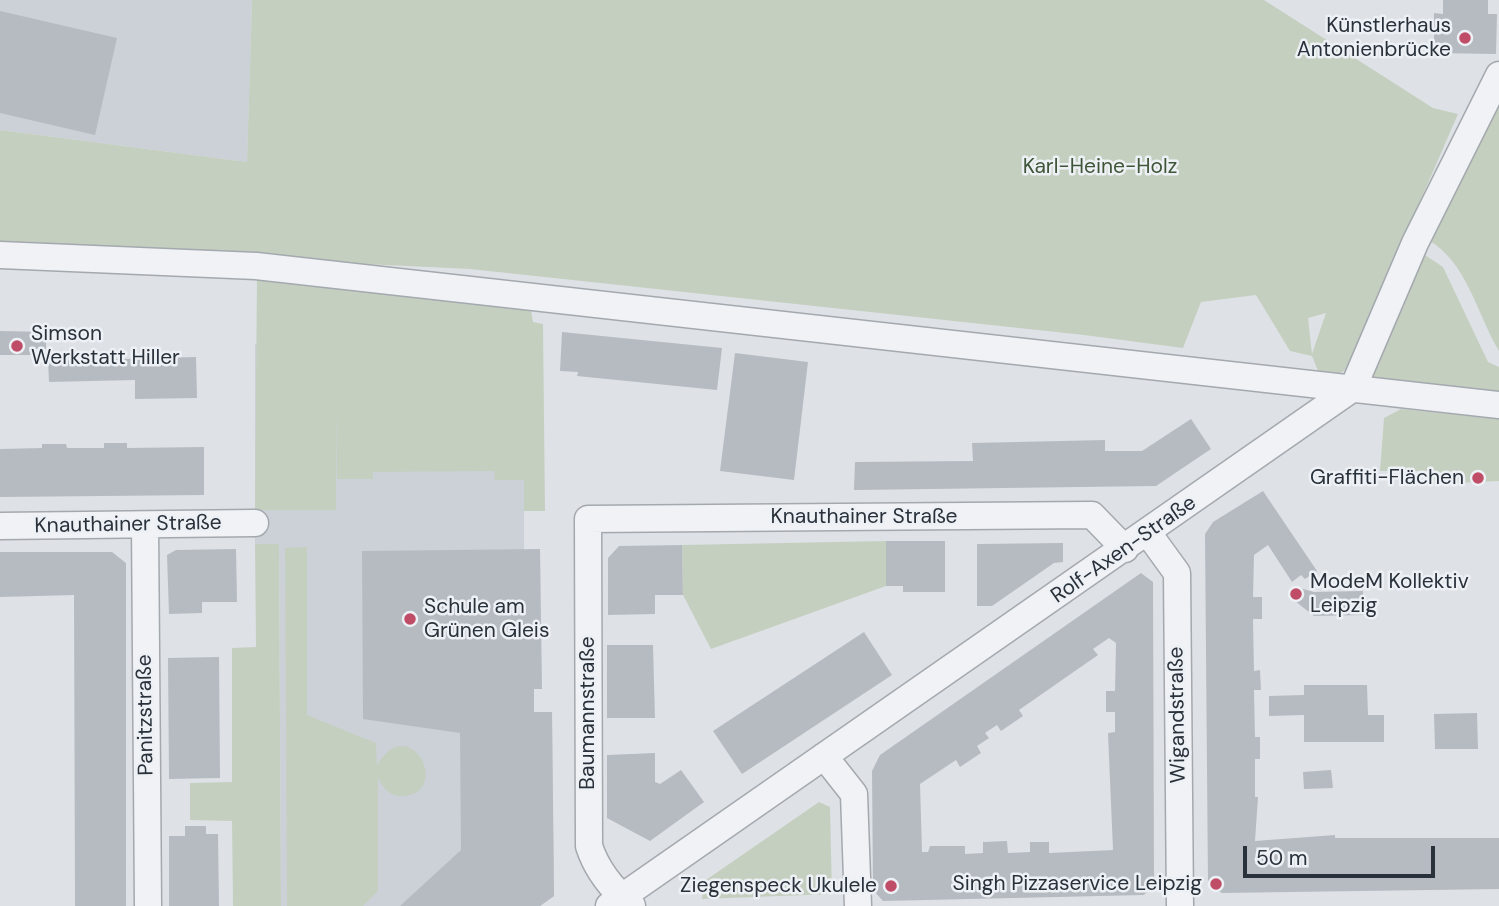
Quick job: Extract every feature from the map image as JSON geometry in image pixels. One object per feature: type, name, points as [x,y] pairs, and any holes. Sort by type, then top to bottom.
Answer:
[{"type":"street","points":[[1353,388],[1415,243],[1499,75]]},
{"type":"street","points":[[0,255],[256,266],[1499,405]]},
{"type":"street","name":"Rolf-Axen-Straße","points":[[621,903],[824,755],[1125,549],[1353,388]]},
{"type":"street","name":"Knauthainer Straße","points":[[588,519],[1092,515],[1125,549]]},
{"type":"street","name":"Baumannstraße","points":[[588,519],[589,846],[594,862],[621,903]]},
{"type":"street","name":"Knauthainer Straße","points":[[0,526],[256,523]]},
{"type":"street","name":"Panitzstraße","points":[[145,524],[148,906]]},
{"type":"street","name":"Wigandstraße","points":[[1148,533],[1177,573],[1180,906]]},
{"type":"street","points":[[824,755],[854,794],[858,906]]},
{"type":"shaded area","points":[[0,0],[252,0],[247,162],[0,130]]},
{"type":"shaded area","name":"Schule am Grünen Gleis","points":[[255,344],[299,352],[524,354],[524,549],[534,712],[552,712],[554,896],[540,906],[281,906],[279,544],[255,544]]},
{"type":"green space","name":"Karl-Heine-Holz","points":[[252,0],[1264,0],[1433,108],[1458,114],[1348,367],[1333,380],[1320,376],[1312,356],[1290,351],[1256,295],[1201,302],[1183,348],[470,269],[0,247],[0,130],[247,162]],"holes":[[[1326,313],[1312,354],[1308,318]]]},
{"type":"green space","points":[[1499,100],[1499,351],[1462,275],[1442,250],[1428,240]]},
{"type":"green space","points":[[1422,253],[1443,267],[1488,362],[1499,367],[1499,397],[1369,384]]},
{"type":"green space","points":[[257,273],[530,305],[533,322],[543,324],[545,511],[524,511],[524,480],[495,480],[494,471],[373,472],[373,479],[337,479],[336,406],[336,510],[255,510]]},
{"type":"green space","points":[[1401,409],[1499,419],[1499,481],[1433,484],[1428,471],[1380,471],[1384,418]]},
{"type":"green space","points":[[886,541],[886,586],[711,649],[683,595],[682,545]]},
{"type":"green space","points":[[255,544],[279,544],[281,906],[233,906],[232,821],[190,820],[190,783],[232,782],[232,648],[256,647]]},
{"type":"green space","points":[[307,547],[307,715],[376,743],[377,765],[390,750],[402,746],[413,750],[421,759],[425,771],[424,783],[417,792],[402,796],[390,793],[378,778],[378,891],[363,906],[287,906],[285,548]]},
{"type":"green space","points":[[819,802],[830,807],[832,894],[702,899],[703,882]]},
{"type":"building","name":"Künstlerhaus Antonienbrücke","points":[[1443,0],[1488,0],[1488,14],[1497,14],[1496,54],[1434,53],[1434,13],[1443,14]]},
{"type":"building","points":[[0,11],[117,38],[95,135],[0,113]]},
{"type":"building","name":"Simson Werkstatt Hiller","points":[[0,331],[46,332],[46,349],[34,349],[34,355],[0,355]]},
{"type":"building","points":[[562,332],[722,348],[717,390],[577,376],[578,372],[560,371]]},
{"type":"building","points":[[735,353],[808,362],[794,480],[720,471]]},
{"type":"building","points":[[196,357],[197,398],[135,399],[135,380],[49,382],[48,361]]},
{"type":"building","points":[[1191,419],[1211,449],[1156,486],[854,490],[855,462],[973,461],[972,443],[1105,440],[1105,451],[1142,451]]},
{"type":"building","points":[[104,443],[127,443],[127,448],[204,447],[204,495],[0,497],[0,449],[42,448],[42,444],[66,444],[67,448],[104,448]]},
{"type":"building","points":[[1263,491],[1317,571],[1305,579],[1301,575],[1292,582],[1268,545],[1254,555],[1253,597],[1262,597],[1262,619],[1253,619],[1254,671],[1260,670],[1261,690],[1254,690],[1255,737],[1260,737],[1260,759],[1255,759],[1255,797],[1258,797],[1255,841],[1335,835],[1335,838],[1499,838],[1499,889],[1222,893],[1208,884],[1205,534],[1213,522]]},
{"type":"building","points":[[886,541],[945,541],[945,592],[903,592],[903,586],[886,586]]},
{"type":"building","points":[[1063,543],[1063,562],[1054,563],[992,606],[977,606],[977,544]]},
{"type":"building","points":[[682,545],[683,595],[655,595],[655,614],[608,615],[608,558],[619,546]]},
{"type":"building","points":[[236,549],[237,602],[202,602],[202,613],[169,614],[167,555],[176,550]]},
{"type":"building","points":[[540,549],[542,689],[534,689],[534,712],[552,712],[554,896],[540,906],[400,906],[461,850],[460,733],[363,719],[362,551]]},
{"type":"building","points":[[0,552],[112,552],[126,563],[126,906],[75,906],[74,595],[0,597]]},
{"type":"building","points":[[1141,573],[1153,582],[1154,884],[1144,895],[883,901],[873,890],[872,771],[880,755]],"holes":[[[1109,638],[1116,643],[1115,691],[1106,691],[1106,712],[1115,712],[1115,732],[1108,733],[1113,850],[1049,853],[1049,842],[1030,842],[1030,852],[1008,853],[1007,841],[983,842],[983,853],[965,854],[965,846],[930,846],[928,852],[922,852],[920,784],[956,760],[960,767],[981,753],[977,746],[989,738],[985,733],[997,725],[1001,731],[1023,716],[1019,710],[1098,655],[1093,649]]]},
{"type":"building","points":[[1296,587],[1314,592],[1363,591],[1364,615],[1314,616],[1290,597]]},
{"type":"building","points":[[864,632],[892,675],[742,774],[713,731]]},
{"type":"building","points":[[607,645],[653,645],[655,718],[607,718]]},
{"type":"building","points":[[219,657],[220,778],[169,779],[168,658]]},
{"type":"building","points":[[1304,685],[1367,685],[1368,715],[1384,715],[1384,742],[1304,742],[1304,715],[1269,716],[1269,696],[1304,695]]},
{"type":"building","points":[[1477,713],[1478,749],[1435,749],[1434,714]]},
{"type":"building","points":[[655,753],[655,782],[660,784],[681,770],[704,802],[650,841],[607,818],[607,755]]},
{"type":"building","points":[[1331,770],[1333,788],[1304,789],[1303,772]]},
{"type":"building","points":[[185,826],[206,826],[206,834],[218,834],[219,906],[169,906],[169,836],[185,836]]},
{"type":"place","name":"Künstlerhaus Antonienbrücke","points":[[1465,38]]},
{"type":"place","name":"Simson Werkstatt Hiller","points":[[17,346]]},
{"type":"place","name":"Graffiti-Flächen","points":[[1478,478]]},
{"type":"place","name":"ModeM Kollektiv Leipzig","points":[[1296,594]]},
{"type":"place","name":"Schule am Grünen Gleis","points":[[410,619]]},
{"type":"place","name":"Singh Pizzaservice Leipzig","points":[[1216,884]]},
{"type":"place","name":"Ziegenspeck Ukulele","points":[[891,886]]}]
